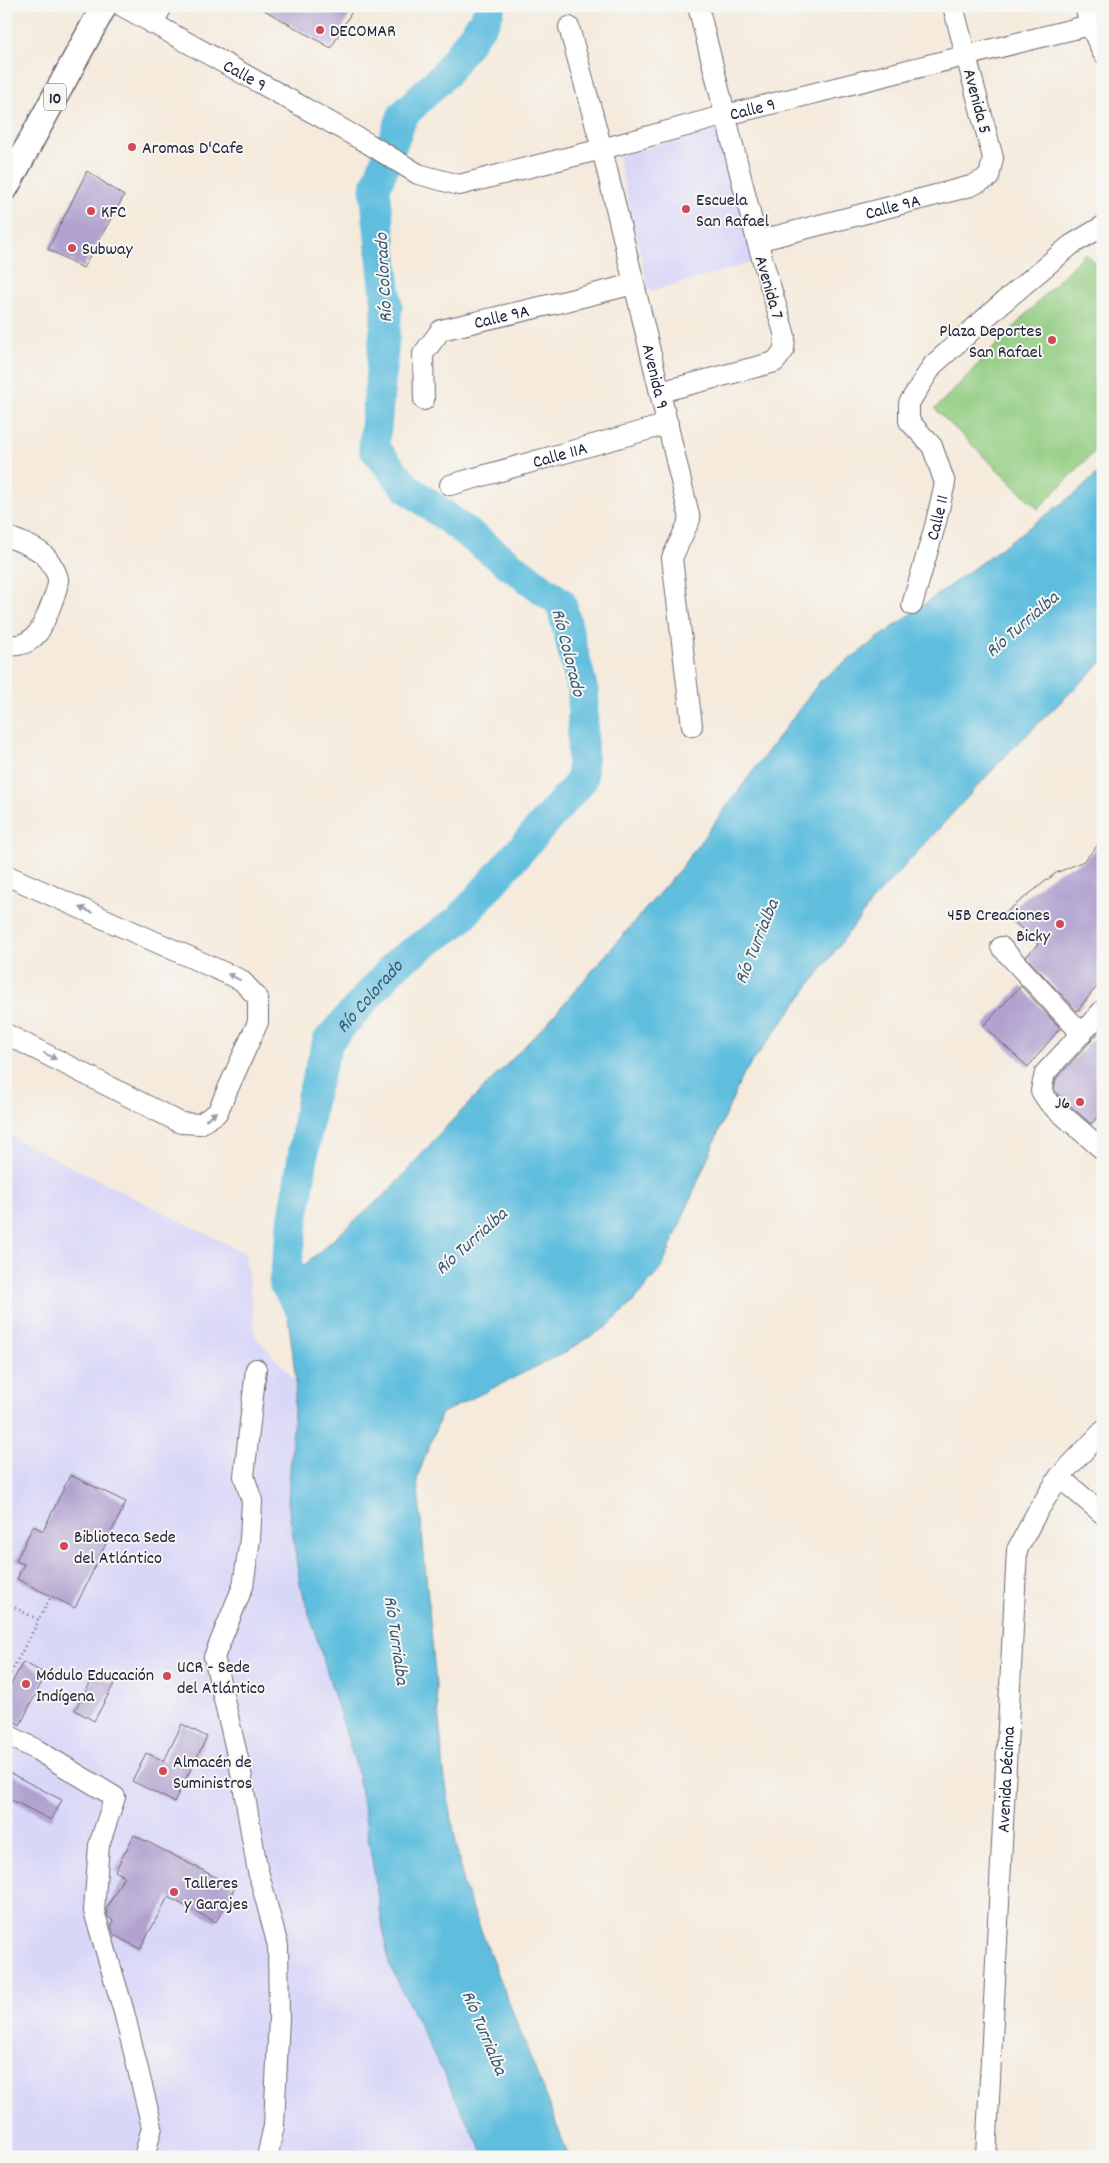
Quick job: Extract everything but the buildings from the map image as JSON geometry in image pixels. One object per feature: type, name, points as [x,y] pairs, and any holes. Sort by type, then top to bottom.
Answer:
[{"type":"main road","name":"10","points":[[6,187],[104,6]]},
{"type":"street","name":"Calle 9","points":[[122,6],[158,15],[418,174],[459,185],[965,55],[1087,16]]},
{"type":"street","name":"Avenida 7","points":[[660,392],[775,362],[784,350],[785,336],[757,241],[698,6]]},
{"type":"street","name":"Avenida 5","points":[[953,6],[993,158],[989,177],[971,186]]},
{"type":"street","points":[[1087,16],[1103,52]]},
{"type":"street","name":"Avenida 9","points":[[569,27],[602,149],[690,519],[672,558],[692,726]]},
{"type":"street","name":"Calle 9A","points":[[757,241],[971,186]]},
{"type":"street","name":"Calle 11","points":[[912,605],[935,526],[945,483],[932,446],[909,421],[909,403],[933,365],[1001,304],[1071,246],[1103,226]]},
{"type":"street","name":"Calle 9A","points":[[424,400],[423,354],[441,330],[566,302],[634,284]]},
{"type":"street","name":"Calle 11A","points":[[450,485],[668,424]]},
{"type":"street","points":[[6,536],[36,550],[47,558],[58,579],[55,596],[38,634],[24,644],[15,647],[6,645]]},
{"type":"street","points":[[6,874],[241,980],[258,998],[258,1022],[217,1113],[200,1124],[181,1123],[6,1034]]},
{"type":"street","points":[[1001,947],[1082,1034]]},
{"type":"street","points":[[1103,1010],[1045,1073],[1041,1092],[1048,1103],[1103,1150]]},
{"type":"street","points":[[256,1369],[244,1476],[252,1501],[250,1539],[243,1586],[214,1657],[240,1767],[257,1867],[278,1946],[279,2017],[274,2126],[267,2157]]},
{"type":"street","name":"Avenida Décima","points":[[986,2157],[1017,1550],[1059,1477],[1103,1431]]},
{"type":"street","points":[[1059,1477],[1103,1514]]},
{"type":"street","points":[[6,1734],[37,1750],[115,1797],[99,1845],[94,1912],[124,2012],[152,2126],[144,2157]]},
{"type":"path","points":[[6,1682],[51,1596]]},
{"type":"path","points":[[6,1603],[39,1620]]},
{"type":"shaded area","name":"Escuela San Rafael","points":[[723,126],[755,262],[649,292],[618,156]]},
{"type":"shaded area","name":"UCR - Sede del Atlántico","points":[[6,1134],[245,1253],[256,1337],[296,1381],[288,1502],[300,1584],[357,1769],[486,2157],[6,2157]]},
{"type":"green space","name":"Plaza Deportes San Rafael","points":[[1085,253],[1103,271],[1103,443],[1038,509],[935,409]]},
{"type":"water","name":"Río Turrialba","points":[[1103,468],[1103,661],[1010,751],[873,900],[742,1076],[662,1267],[634,1301],[609,1325],[564,1353],[442,1413],[417,1478],[444,1773],[463,1884],[569,2157],[485,2157],[389,1964],[357,1769],[300,1584],[288,1502],[296,1381],[284,1283],[393,1187],[442,1131],[548,1022],[680,869],[821,680],[1080,490]]},
{"type":"waterway","name":"Río Colorado","points":[[307,1319],[284,1283],[312,1096],[328,1041],[397,963],[459,920],[582,780],[583,691],[561,603],[406,487],[374,448],[387,307],[375,189],[403,115],[445,74],[486,18],[490,6]]},
{"type":"place","name":"DECOMAR","points":[[320,30]]},
{"type":"place","name":"Aromas D'Cafe","points":[[132,147]]},
{"type":"place","name":"Escuela San Rafael","points":[[686,209]]},
{"type":"place","name":"KFC","points":[[91,211]]},
{"type":"place","name":"Subway","points":[[72,248]]},
{"type":"place","name":"Plaza Deportes San Rafael","points":[[1052,340]]},
{"type":"place","name":"45B Creaciones Bicky","points":[[1060,924]]},
{"type":"place","name":"J6","points":[[1080,1102]]},
{"type":"place","name":"Biblioteca Sede del Atlántico","points":[[64,1546]]},
{"type":"place","name":"UCR - Sede del Atlántico","points":[[167,1676]]},
{"type":"place","name":"Módulo Educación Indígena","points":[[26,1684]]},
{"type":"place","name":"Almacén de Suministros","points":[[163,1771]]},
{"type":"place","name":"Talleres y Garajes","points":[[174,1892]]}]
